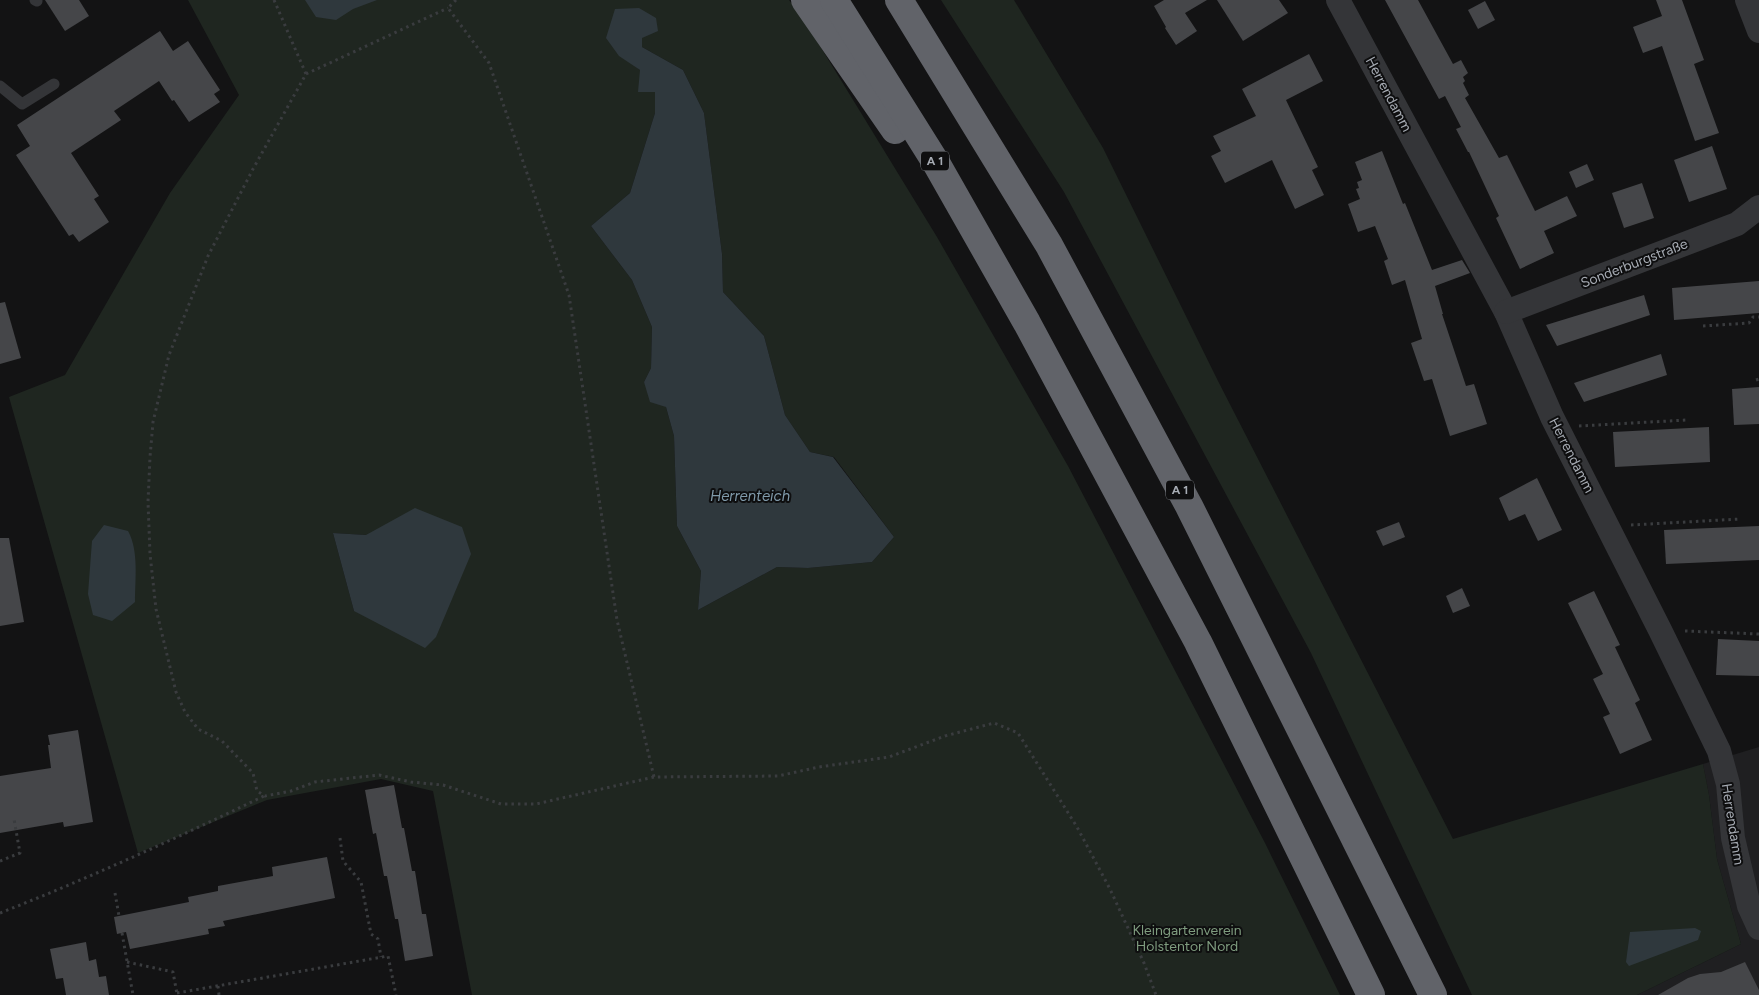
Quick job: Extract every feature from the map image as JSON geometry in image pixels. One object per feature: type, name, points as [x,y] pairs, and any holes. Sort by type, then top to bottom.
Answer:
[{"type":"highway","points":[[805,0],[1027,323]]},
{"type":"highway","name":"A 1","points":[[834,0],[935,162],[1027,323],[1198,642],[1371,995]]},
{"type":"highway","name":"A 1","points":[[900,0],[1048,245],[1189,506],[1433,995]]},
{"type":"street","name":"Herrendamm","points":[[1338,0],[1506,312],[1557,427],[1660,630],[1718,750],[1728,784],[1733,838],[1749,906],[1759,928]]},
{"type":"street","points":[[1747,0],[1759,31]]},
{"type":"street","name":"Sonderburgstraße","points":[[1506,312],[1737,224],[1759,207]]},
{"type":"lane","points":[[0,86],[22,104],[54,84]]},
{"type":"path","points":[[274,0],[306,74]]},
{"type":"path","points":[[265,796],[257,791],[253,773],[241,759],[222,741],[198,729],[185,712],[176,692],[156,609],[150,554],[148,502],[150,457],[153,422],[169,355],[208,256],[253,169],[306,74],[448,8],[456,0]]},
{"type":"path","points":[[448,8],[488,63],[569,294],[617,620],[654,777]]},
{"type":"path","points":[[1702,326],[1748,323],[1753,318],[1759,317]]},
{"type":"path","points":[[1557,427],[1686,420]]},
{"type":"path","points":[[1608,527],[1740,519]]},
{"type":"path","points":[[1660,630],[1759,634]]},
{"type":"path","points":[[0,913],[181,836],[265,796],[291,791],[315,782],[379,775],[411,782],[443,784],[501,804],[536,804],[654,777],[778,776],[819,767],[889,757],[945,736],[994,723],[1018,733],[1077,827],[1114,897],[1144,963],[1156,995]]},
{"type":"path","points":[[0,861],[20,853],[14,819]]},
{"type":"path","points":[[340,838],[343,861],[361,882],[371,934],[378,939],[381,957]]},
{"type":"path","points":[[115,893],[119,916]]},
{"type":"path","points":[[122,933],[133,995]]},
{"type":"path","points":[[127,962],[173,972],[177,994],[388,956],[396,995]]},
{"type":"path","points":[[218,986],[219,995]]},
{"type":"shaded area","points":[[1759,747],[1759,995],[1637,995],[1741,944],[1717,859],[1703,764]]},
{"type":"green space","name":"Kleingartenverein Holstentor Nord","points":[[188,0],[789,0],[801,15],[937,237],[1068,466],[1265,843],[1340,995],[472,995],[433,791],[381,779],[267,800],[138,853],[9,397],[65,375],[170,193],[239,95]],"holes":[[[639,8],[642,47],[683,70],[704,113],[722,254],[723,292],[764,336],[785,415],[810,452],[834,457],[894,537],[872,562],[808,568],[777,567],[698,610],[701,571],[677,526],[674,436],[666,407],[644,382],[651,368],[652,327],[632,280],[591,226],[630,193],[655,113],[655,92],[640,70],[631,63]],[[333,533],[366,535],[354,611]]]},
{"type":"green space","points":[[941,0],[1014,0],[1103,148],[1218,381],[1453,839],[1703,764],[1717,859],[1741,944],[1637,995],[1472,995],[1311,653],[1064,192]]},
{"type":"water","points":[[305,0],[377,0],[353,9],[336,20],[316,17]]},
{"type":"water","name":"Herrenteich","points":[[639,8],[656,18],[658,31],[642,38],[642,47],[683,70],[704,113],[722,254],[723,292],[764,336],[785,415],[810,452],[833,457],[894,537],[872,562],[808,568],[777,567],[698,610],[701,571],[677,526],[674,436],[666,407],[650,402],[644,382],[651,368],[652,327],[632,280],[591,226],[630,193],[655,113],[655,92],[638,92],[640,70],[619,56],[606,38],[615,9]]},
{"type":"water","points":[[415,508],[462,527],[471,554],[436,637],[425,648],[354,611],[333,533],[366,535]]},
{"type":"water","points":[[104,525],[128,531],[135,556],[135,602],[112,621],[93,615],[88,594],[92,541]]},
{"type":"water","points":[[1695,928],[1701,931],[1698,940],[1629,966],[1626,962],[1630,932]]},
{"type":"building","points":[[45,0],[79,0],[89,16],[65,31]]},
{"type":"building","points":[[1164,0],[1207,0],[1185,13],[1197,31],[1176,45],[1154,6]]},
{"type":"building","points":[[1217,0],[1279,0],[1288,13],[1243,41]]},
{"type":"building","points":[[1385,0],[1418,0],[1453,64],[1461,60],[1468,73],[1463,77],[1465,81],[1463,83],[1469,95],[1465,98],[1499,158],[1507,155],[1535,211],[1567,196],[1577,216],[1544,231],[1554,253],[1520,269],[1496,218],[1499,216],[1456,129],[1461,127],[1445,96],[1439,99]]},
{"type":"building","points":[[1656,0],[1682,0],[1704,60],[1694,64],[1719,133],[1695,141],[1662,46],[1643,53],[1633,27],[1662,16]]},
{"type":"building","points":[[1485,1],[1495,20],[1478,29],[1468,10]]},
{"type":"building","points":[[160,31],[173,51],[188,41],[220,90],[214,94],[220,102],[189,122],[159,81],[114,111],[121,120],[71,153],[99,196],[94,199],[109,222],[79,242],[73,234],[69,236],[16,155],[30,146],[17,125]]},
{"type":"building","points":[[1309,54],[1323,81],[1286,100],[1318,167],[1312,170],[1324,195],[1295,209],[1272,160],[1225,183],[1211,156],[1221,151],[1213,136],[1256,116],[1242,89]]},
{"type":"building","points":[[1712,146],[1727,189],[1689,202],[1674,160]]},
{"type":"building","points":[[1382,151],[1432,270],[1462,260],[1470,273],[1435,286],[1442,314],[1466,386],[1474,384],[1487,424],[1450,436],[1432,379],[1424,381],[1411,343],[1422,339],[1405,280],[1392,285],[1384,261],[1388,259],[1375,226],[1358,232],[1348,204],[1360,199],[1356,189],[1359,188],[1357,182],[1362,180],[1355,162]]},
{"type":"building","points":[[1587,164],[1594,180],[1576,188],[1569,172]]},
{"type":"building","points":[[1642,183],[1654,218],[1624,228],[1612,193]]},
{"type":"building","points":[[1759,281],[1759,313],[1674,320],[1672,288]]},
{"type":"building","points":[[1644,295],[1650,315],[1557,346],[1546,325]]},
{"type":"building","points":[[5,302],[21,358],[0,364],[0,303]]},
{"type":"building","points":[[1661,354],[1667,375],[1584,402],[1574,383]]},
{"type":"building","points":[[1759,387],[1759,424],[1734,425],[1732,389]]},
{"type":"building","points":[[1709,427],[1710,462],[1615,467],[1613,432]]},
{"type":"building","points":[[1537,478],[1562,530],[1538,541],[1525,514],[1509,521],[1499,498]]},
{"type":"building","points":[[1399,522],[1405,537],[1383,546],[1376,531]]},
{"type":"building","points":[[1759,526],[1759,560],[1666,564],[1664,530]]},
{"type":"building","points":[[0,538],[9,538],[24,622],[0,626]]},
{"type":"building","points":[[1462,588],[1470,606],[1453,613],[1446,596]]},
{"type":"building","points":[[1594,591],[1620,645],[1615,647],[1640,700],[1635,703],[1652,740],[1620,754],[1603,717],[1610,714],[1593,679],[1603,674],[1568,603]]},
{"type":"building","points":[[1718,639],[1759,641],[1759,676],[1716,675]]},
{"type":"building","points":[[78,730],[93,822],[64,827],[63,822],[0,833],[0,776],[51,768],[48,735]]},
{"type":"building","points":[[394,785],[412,871],[415,871],[422,914],[426,914],[433,956],[405,961],[398,919],[395,919],[387,876],[384,876],[376,833],[373,834],[365,790]]},
{"type":"building","points":[[327,857],[335,898],[223,921],[225,926],[208,929],[209,934],[130,949],[126,932],[117,934],[114,917],[189,902],[188,897],[218,891],[218,886],[273,876],[272,867]]},
{"type":"building","points":[[86,942],[89,961],[96,959],[99,977],[106,976],[109,995],[66,995],[63,978],[56,979],[50,949]]},
{"type":"building","points":[[1745,962],[1759,990],[1759,995],[1658,995],[1688,978],[1700,974],[1721,972]]}]
